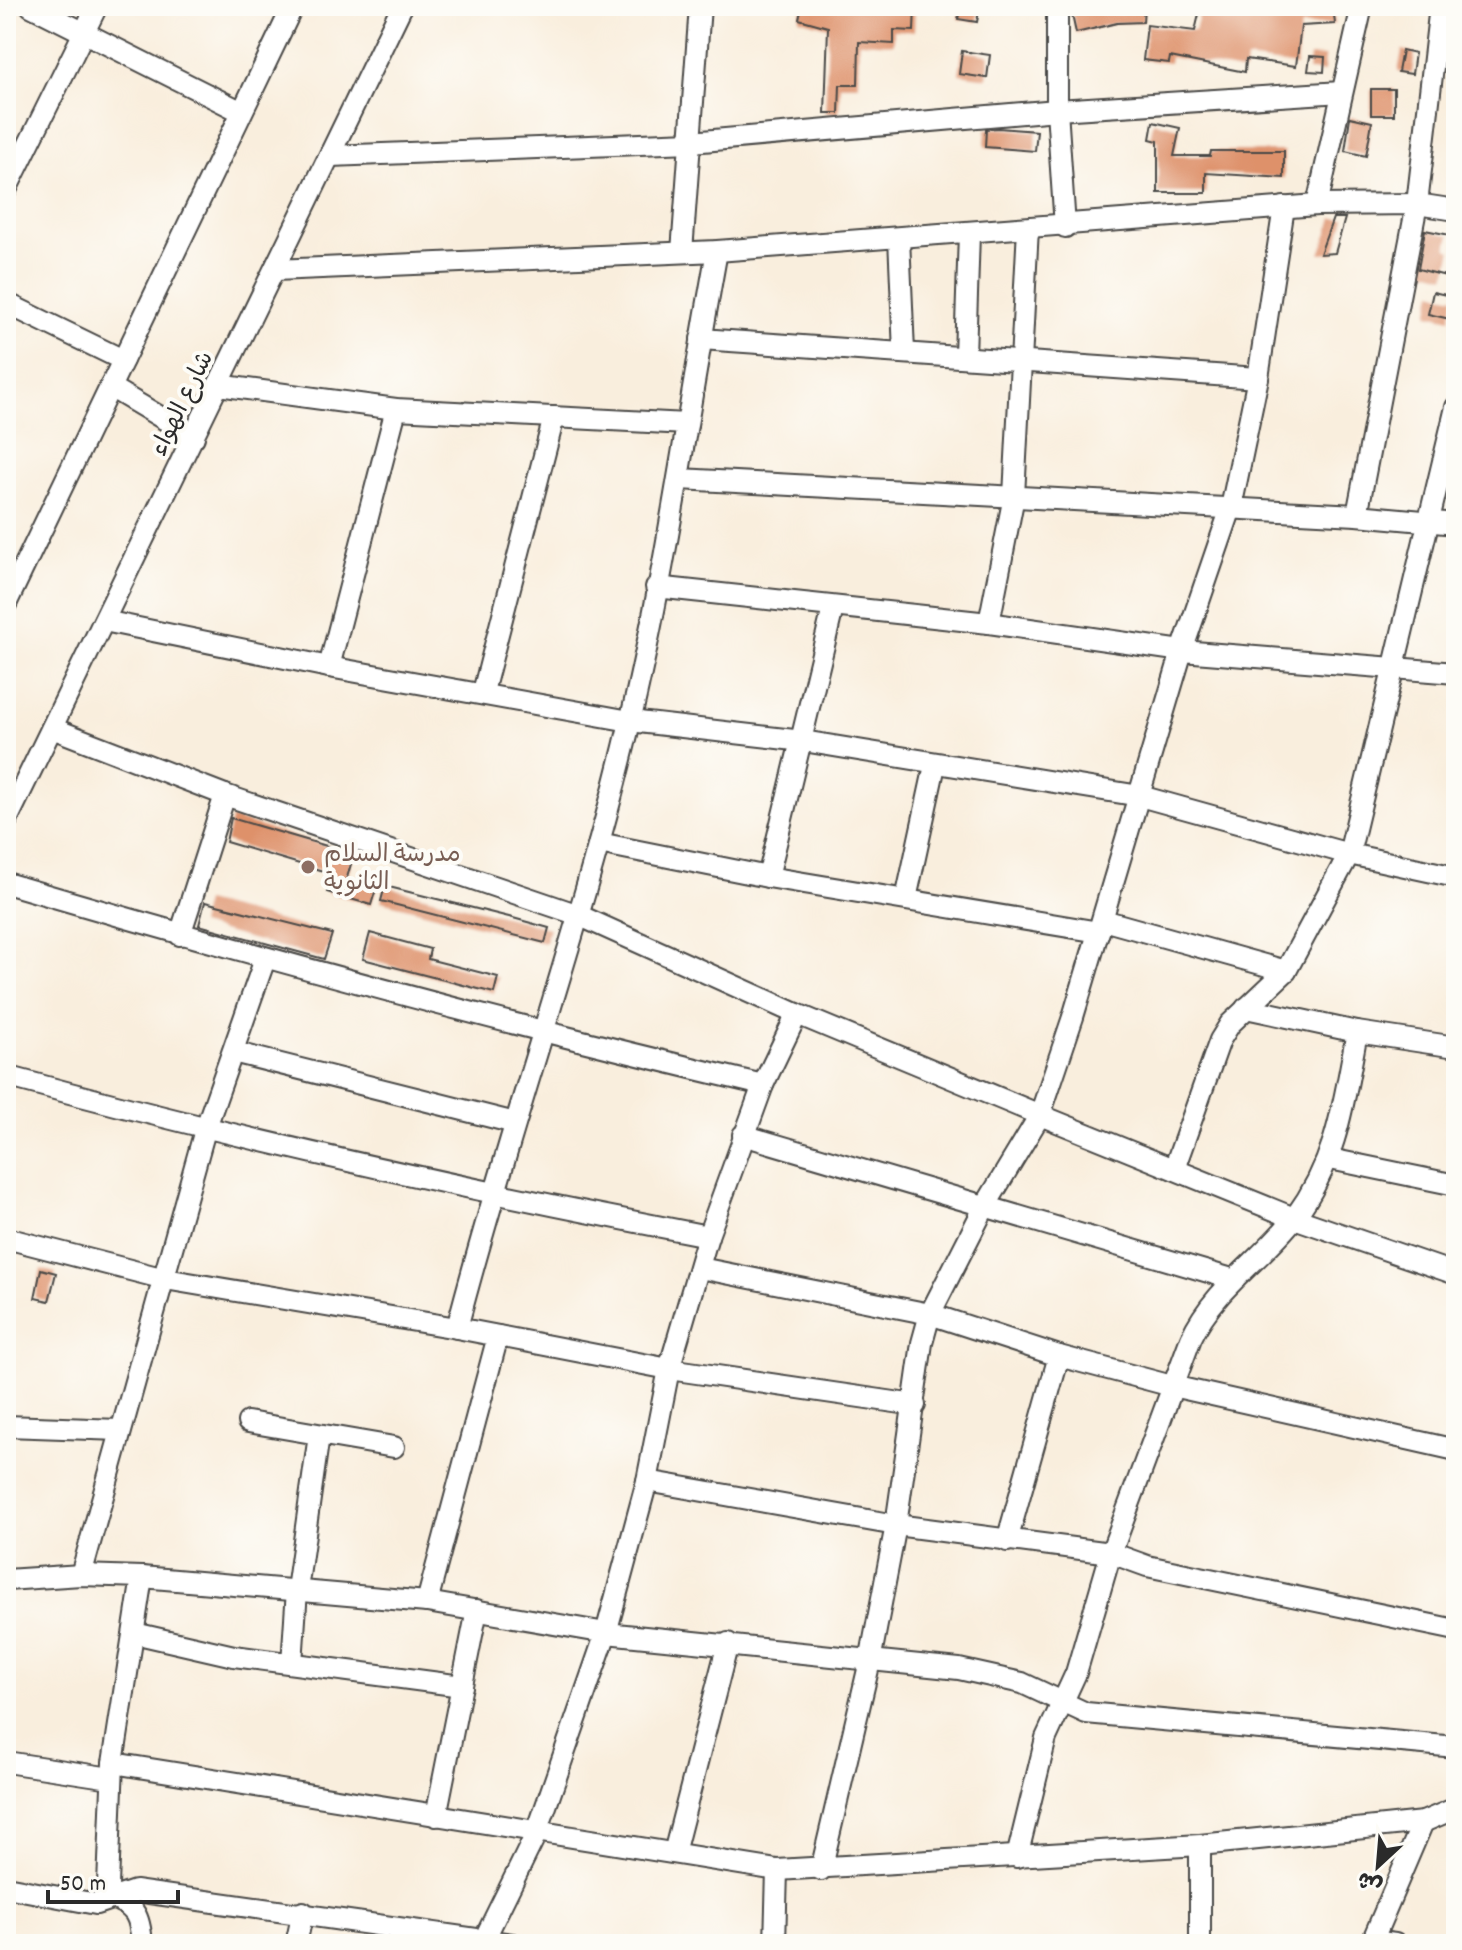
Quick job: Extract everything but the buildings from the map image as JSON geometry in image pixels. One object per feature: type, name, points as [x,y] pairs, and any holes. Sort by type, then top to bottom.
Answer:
[{"type":"street","points":[[31,6],[240,111]]},
{"type":"street","points":[[6,190],[97,6]]},
{"type":"street","points":[[6,604],[293,6]]},
{"type":"street","name":"شارع الهواء","points":[[6,822],[402,6]]},
{"type":"street","points":[[682,252],[700,6]]},
{"type":"street","points":[[1057,6],[1057,110],[1065,227]]},
{"type":"street","points":[[1317,205],[1362,6]]},
{"type":"street","points":[[1357,515],[1417,204],[1440,6]]},
{"type":"street","points":[[330,156],[691,142],[1057,110],[1342,92]]},
{"type":"street","points":[[275,270],[717,251],[1065,227],[1317,205],[1417,204],[1456,210]]},
{"type":"street","points":[[821,1870],[870,1661],[896,1525],[922,1343],[930,1314],[984,1208],[1040,1115],[1101,926],[1182,651],[1231,508],[1258,378],[1284,207]]},
{"type":"street","points":[[989,623],[1014,496],[1028,228]]},
{"type":"street","points":[[965,356],[969,233]]},
{"type":"street","points":[[899,238],[904,352]]},
{"type":"street","points":[[457,1328],[492,1195],[599,843],[630,721],[680,479],[717,251]]},
{"type":"street","points":[[6,303],[123,360]]},
{"type":"street","points":[[701,339],[1258,378]]},
{"type":"street","points":[[218,385],[396,409],[687,424]]},
{"type":"street","points":[[110,387],[194,437]]},
{"type":"street","points":[[1174,1169],[1220,1040],[1246,1008],[1286,971],[1349,854],[1456,407]]},
{"type":"street","points":[[329,667],[396,409]]},
{"type":"street","points":[[483,692],[554,417]]},
{"type":"street","points":[[680,479],[1357,515],[1456,524]]},
{"type":"street","points":[[656,587],[989,623],[1182,651],[1456,673]]},
{"type":"street","points":[[768,877],[833,608]]},
{"type":"street","points":[[104,621],[329,667],[483,692],[630,721],[803,741],[935,765],[1140,796],[1349,854],[1456,877]]},
{"type":"street","points":[[52,728],[225,795],[576,914],[797,1014],[1040,1115],[1294,1218],[1456,1274]]},
{"type":"street","points":[[906,899],[935,765]]},
{"type":"street","points":[[180,935],[225,795]]},
{"type":"street","points":[[599,843],[768,877],[1101,926],[1286,971]]},
{"type":"street","points":[[6,883],[265,959],[542,1033],[763,1085]]},
{"type":"street","points":[[81,1575],[205,1130],[265,959]]},
{"type":"street","points":[[1246,1008],[1357,1032],[1456,1047]]},
{"type":"street","points":[[483,1942],[537,1832],[606,1633],[647,1481],[669,1369],[708,1236],[763,1085],[797,1014]]},
{"type":"street","points":[[1017,1857],[1046,1738],[1080,1660],[1111,1553],[1172,1386],[1199,1322],[1232,1279],[1294,1218],[1330,1159],[1357,1032]]},
{"type":"street","points":[[233,1052],[515,1123]]},
{"type":"street","points":[[6,1076],[205,1130],[492,1195],[708,1236]]},
{"type":"street","points":[[743,1135],[1232,1279]]},
{"type":"street","points":[[1330,1159],[1456,1185]]},
{"type":"street","points":[[6,1238],[165,1279],[457,1328],[669,1369],[915,1405]]},
{"type":"street","points":[[700,1268],[930,1314],[1059,1356],[1172,1386],[1456,1450]]},
{"type":"street","points":[[427,1602],[498,1336]]},
{"type":"street","points":[[1007,1541],[1059,1356]]},
{"type":"street","points":[[248,1422],[394,1447]]},
{"type":"street","points":[[6,1426],[120,1430]]},
{"type":"street","points":[[292,1663],[297,1590],[319,1435]]},
{"type":"street","points":[[647,1481],[896,1525],[1111,1553],[1147,1566],[1456,1630]]},
{"type":"street","points":[[6,1580],[81,1575],[142,1577],[427,1602],[606,1633],[728,1643],[986,1674],[1022,1683],[1079,1711],[1113,1716],[1456,1747]]},
{"type":"street","points":[[109,1897],[112,1771],[142,1577]]},
{"type":"street","points":[[436,1816],[477,1610]]},
{"type":"street","points":[[134,1633],[221,1654],[462,1686]]},
{"type":"street","points":[[674,1853],[728,1643]]},
{"type":"street","points":[[6,1762],[112,1771],[436,1816],[777,1870],[821,1870],[1200,1845],[1423,1822],[1456,1808]]},
{"type":"street","points":[[1395,1944],[1372,1942],[1423,1822]]},
{"type":"street","points":[[1200,1845],[1200,1944]]},
{"type":"street","points":[[775,1944],[777,1870]]},
{"type":"street","points":[[6,1887],[87,1904],[135,1891],[303,1912],[483,1942],[512,1944]]},
{"type":"street","points":[[109,1897],[136,1910],[140,1918],[142,1944]]},
{"type":"street","points":[[296,1944],[303,1912]]},
{"type":"place","name":"مدرسة السلام الثانوية","points":[[308,867]]}]
